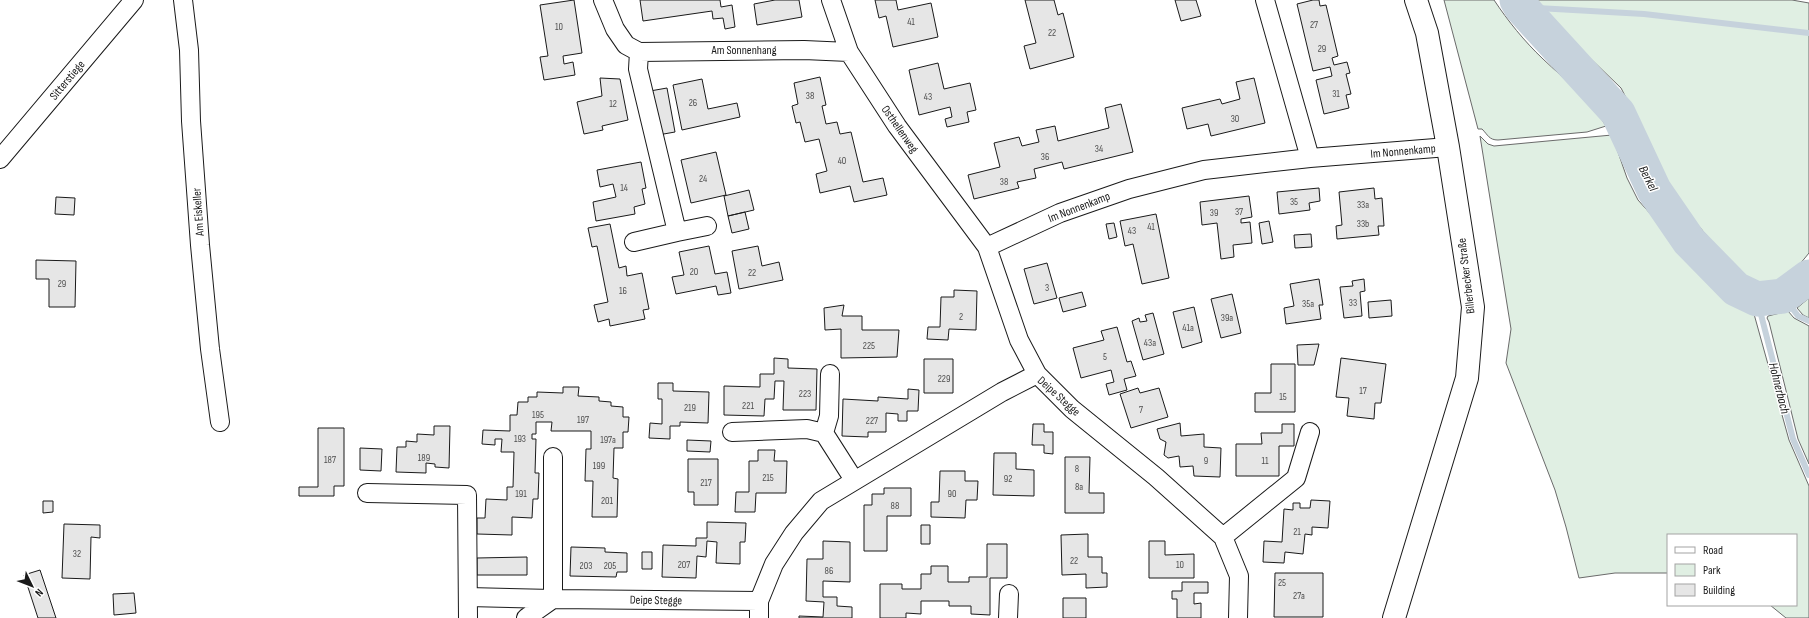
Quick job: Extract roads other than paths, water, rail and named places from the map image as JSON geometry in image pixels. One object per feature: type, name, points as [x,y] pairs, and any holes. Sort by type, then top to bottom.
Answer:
[{"type":"main road","name":"Billerbecker Straße","points":[[1394,618],[1467,378],[1473,307],[1448,147],[1427,33],[1416,0]]},
{"type":"street","name":"Sitterstiege","points":[[0,159],[134,0]]},
{"type":"street","name":"Am Eiskeller","points":[[183,0],[189,50],[191,121],[200,245],[210,349],[220,422]]},
{"type":"street","points":[[603,0],[615,30],[626,45],[639,52],[638,69],[677,232]]},
{"type":"street","name":"Osthellenweg","points":[[831,0],[849,52],[897,126],[987,247]]},
{"type":"street","points":[[1265,0],[1310,158]]},
{"type":"street","name":"Am Sonnenhang","points":[[639,52],[804,50],[849,52]]},
{"type":"street","name":"Im Nonnenkamp","points":[[987,247],[1060,213],[1128,189],[1204,170],[1310,158],[1448,147]]},
{"type":"street","points":[[634,242],[707,226]]},
{"type":"street","points":[[987,247],[1019,340],[1037,374]]},
{"type":"street","points":[[824,433],[829,416],[830,374]]},
{"type":"street","name":"Deipe Stegge","points":[[468,597],[553,599],[759,610],[774,564],[794,533],[822,501],[854,480],[1002,392],[1037,374],[1072,409],[1156,477],[1223,537],[1239,576],[1238,618]]},
{"type":"street","points":[[732,432],[807,429],[824,433],[854,480]]},
{"type":"street","points":[[1223,537],[1296,478],[1310,432]]},
{"type":"street","points":[[526,618],[553,599],[553,457]]},
{"type":"street","points":[[367,493],[467,495],[468,618]]},
{"type":"street","points":[[1008,594],[1008,618]]},
{"type":"waterway","name":"Berkel","points":[[1517,0],[1521,7],[1618,113],[1654,190],[1689,241],[1736,289],[1757,299],[1783,296],[1809,277]]},
{"type":"waterway","points":[[1521,7],[1644,14],[1809,33]]},
{"type":"waterway","points":[[1783,296],[1798,316],[1809,321]]},
{"type":"waterway","name":"Hohnerbach","points":[[1757,299],[1793,439],[1809,475]]}]
